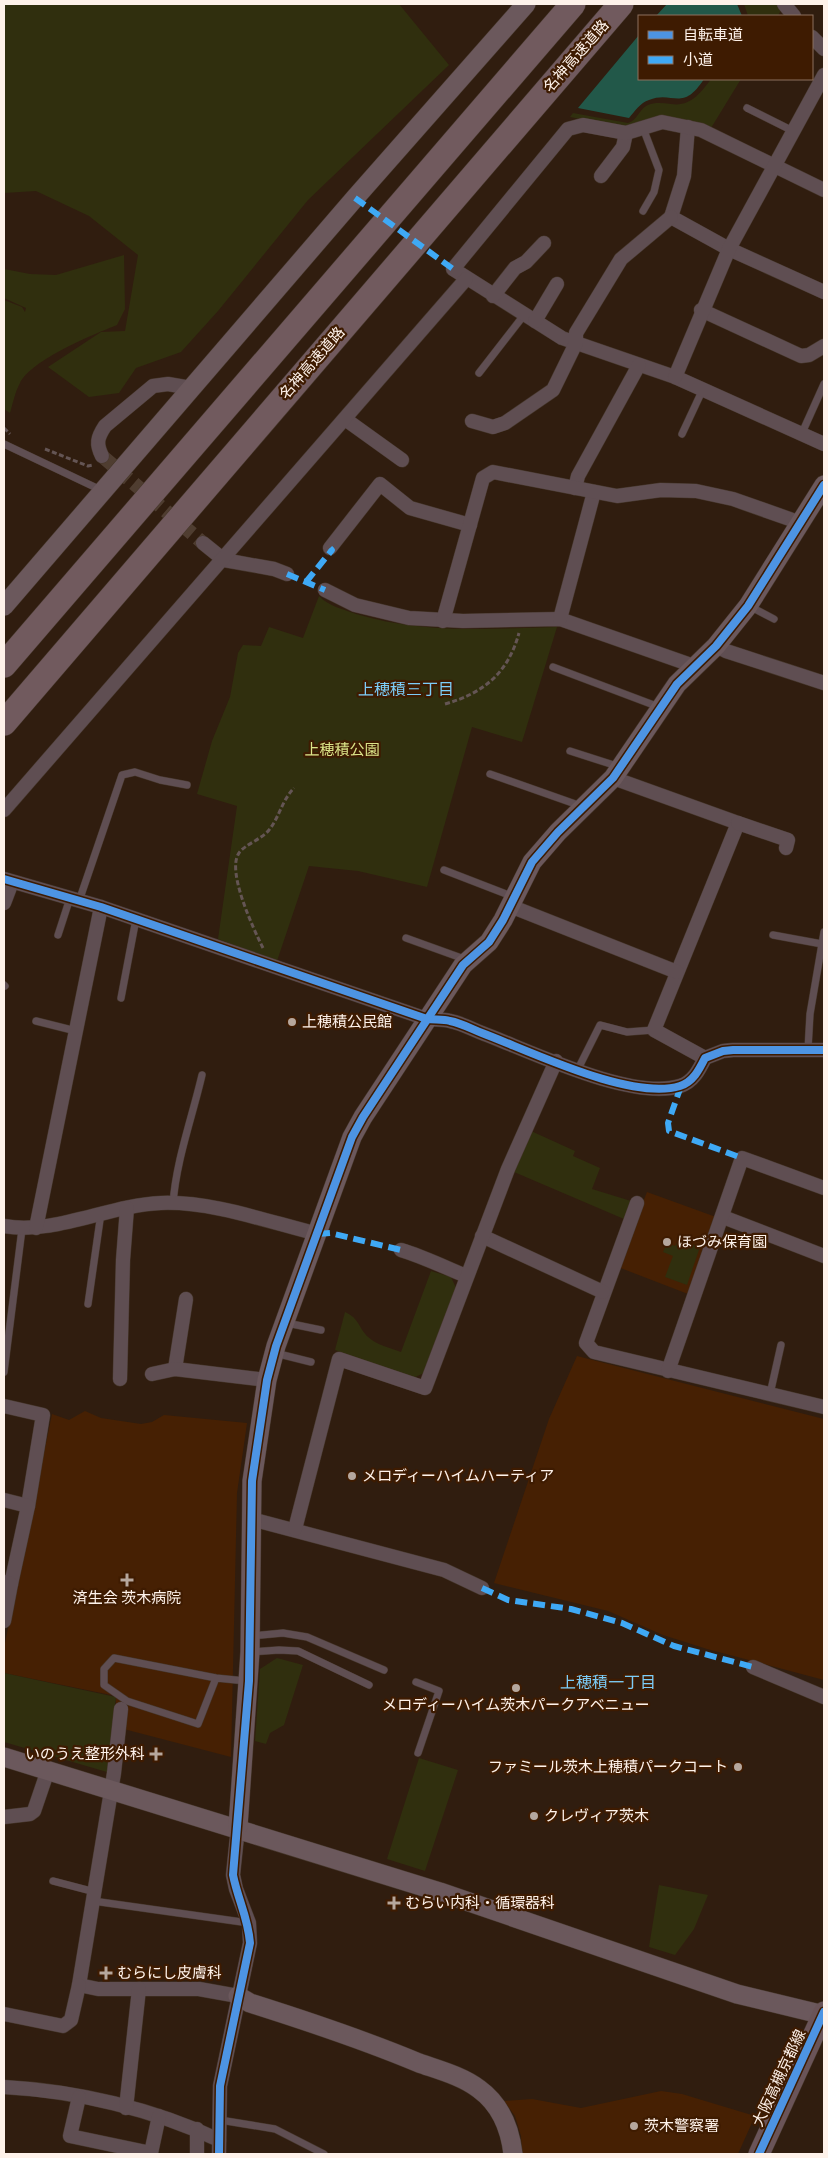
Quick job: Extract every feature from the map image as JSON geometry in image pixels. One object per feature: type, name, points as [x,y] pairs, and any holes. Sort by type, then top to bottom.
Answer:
[{"type":"highway","points":[[4,665],[573,4]]},
{"type":"highway","name":"名神高速道路","points":[[4,722],[621,4]]},
{"type":"main road","name":"大阪高槻京都線","points":[[759,2154],[824,2014]]},
{"type":"street","points":[[4,606],[191,388],[526,4]]},
{"type":"street","points":[[784,4],[793,15]]},
{"type":"street","points":[[813,38],[824,49]]},
{"type":"street","points":[[675,377],[701,310],[728,249],[824,75]]},
{"type":"street","points":[[824,190],[701,130],[662,122],[626,133],[583,125],[568,129],[453,270],[562,338],[675,377],[824,444]]},
{"type":"street","points":[[472,421],[493,427],[505,423],[553,390],[576,343],[576,333],[621,259],[672,217],[684,176],[688,127]]},
{"type":"street","points":[[601,176],[623,147],[626,133]]},
{"type":"street","points":[[672,217],[728,249],[824,292]]},
{"type":"street","points":[[494,296],[515,268],[526,262],[544,244]]},
{"type":"street","points":[[4,810],[224,560],[466,279]]},
{"type":"street","points":[[529,318],[557,284]]},
{"type":"street","points":[[701,310],[801,356],[808,355],[824,346]]},
{"type":"street","points":[[575,488],[578,476],[639,365]]},
{"type":"street","points":[[102,460],[97,445],[99,435],[105,426],[153,386],[168,384],[191,388]]},
{"type":"street","points":[[344,419],[402,460]]},
{"type":"street","points":[[443,620],[483,478],[493,472],[617,496],[661,490],[696,491],[733,499],[801,522]]},
{"type":"street","points":[[330,548],[380,484],[410,508],[470,524]]},
{"type":"street","points":[[560,619],[594,492]]},
{"type":"street","points":[[219,2154],[220,2086],[250,1943],[249,1923],[236,1889],[233,1875],[249,1681],[252,1481],[267,1380],[284,1322],[318,1234],[352,1137],[363,1117],[468,960],[489,942],[532,862],[616,773],[659,707],[694,666],[716,646],[748,606],[822,492]]},
{"type":"street","points":[[203,543],[224,560],[274,569],[286,574]]},
{"type":"street","points":[[325,590],[334,596],[378,612],[443,620],[522,621],[560,619],[694,666]]},
{"type":"street","points":[[716,646],[824,683]]},
{"type":"street","points":[[616,773],[738,823],[788,840],[786,848]]},
{"type":"street","points":[[738,823],[654,1030],[704,1058],[728,1050],[824,1050]]},
{"type":"street","points":[[4,903],[8,881],[75,899],[427,1019],[450,1021],[610,1081],[657,1088],[681,1086],[691,1080],[699,1070],[704,1058]]},
{"type":"street","points":[[512,901],[677,972]]},
{"type":"street","points":[[29,1228],[76,1031],[101,907]]},
{"type":"street","points":[[295,1529],[339,1359],[425,1388],[466,1276],[508,1170],[556,1061]]},
{"type":"street","points":[[668,1371],[742,1158],[824,1188]]},
{"type":"street","points":[[4,1226],[29,1228],[161,1203],[199,1205],[318,1234]]},
{"type":"street","points":[[637,1203],[586,1343],[594,1352],[824,1407]]},
{"type":"street","points":[[120,1379],[123,1260],[127,1208]]},
{"type":"street","points":[[723,1217],[824,1256]]},
{"type":"street","points":[[482,1236],[603,1292]]},
{"type":"street","points":[[401,1250],[428,1258],[466,1276]]},
{"type":"street","points":[[175,1369],[186,1299]]},
{"type":"street","points":[[152,1374],[175,1369],[267,1380]]},
{"type":"street","points":[[4,1406],[43,1415],[28,1506],[8,1583],[4,1621]]},
{"type":"street","points":[[4,1500],[28,1506]]},
{"type":"street","points":[[251,1519],[295,1529],[444,1570],[482,1588]]},
{"type":"street","points":[[754,1667],[824,1697]]},
{"type":"street","points":[[4,2014],[62,2026],[71,2020],[94,1896],[122,1709]]},
{"type":"street","points":[[4,1757],[238,1827],[440,1892],[737,1994],[824,2014]]},
{"type":"street","points":[[4,1817],[30,1814],[34,1811],[48,1770]]},
{"type":"street","points":[[79,1985],[98,1989],[199,1989],[238,1996],[250,2003],[354,2037],[461,2079],[479,2089],[493,2102],[504,2119],[511,2138],[513,2154]]},
{"type":"street","points":[[126,2108],[139,1989]]},
{"type":"street","points":[[4,2087],[43,2089],[159,2116],[197,2129],[220,2140]]},
{"type":"street","points":[[79,2097],[70,2136],[151,2153],[159,2116]]},
{"type":"street","points":[[197,2129],[197,2153]]},
{"type":"lane","points":[[747,108],[793,131]]},
{"type":"lane","points":[[643,128],[659,170],[654,192],[643,211]]},
{"type":"lane","points":[[479,373],[529,318]]},
{"type":"lane","points":[[802,433],[824,384]]},
{"type":"lane","points":[[682,434],[703,389]]},
{"type":"lane","points":[[4,444],[103,491]]},
{"type":"lane","points":[[748,606],[774,619]]},
{"type":"lane","points":[[554,668],[659,707]]},
{"type":"lane","points":[[570,751],[616,773]]},
{"type":"lane","points":[[58,935],[75,899],[122,776],[135,772],[186,785]]},
{"type":"lane","points":[[490,774],[583,807]]},
{"type":"lane","points":[[444,870],[512,901]]},
{"type":"lane","points":[[121,998],[136,919]]},
{"type":"lane","points":[[808,1049],[810,1014],[824,932]]},
{"type":"lane","points":[[773,935],[823,943]]},
{"type":"lane","points":[[406,938],[468,960]]},
{"type":"lane","points":[[36,1021],[76,1031]]},
{"type":"lane","points":[[578,1069],[600,1025],[627,1032],[654,1030]]},
{"type":"lane","points":[[173,1204],[175,1177],[182,1158],[202,1076]]},
{"type":"lane","points":[[88,1304],[101,1213]]},
{"type":"lane","points":[[4,1372],[29,1228]]},
{"type":"lane","points":[[284,1322],[320,1330]]},
{"type":"lane","points":[[770,1394],[782,1346]]},
{"type":"lane","points":[[274,1352],[311,1362]]},
{"type":"lane","points":[[250,1644],[283,1633],[307,1637],[384,1670]]},
{"type":"lane","points":[[250,1644],[298,1652],[369,1685]]},
{"type":"lane","points":[[216,1678],[198,1724],[127,1701],[104,1685],[104,1670],[114,1658],[216,1678],[249,1681]]},
{"type":"lane","points":[[416,1682],[438,1691],[418,1753]]},
{"type":"lane","points":[[52,1881],[94,1896],[249,1923]]},
{"type":"lane","points":[[220,2120],[275,2129],[324,2154]]},
{"type":"path","points":[[4,428],[13,436]]},
{"type":"path","points":[[38,446],[88,466],[102,460]]},
{"type":"path","points":[[445,704],[478,692],[491,681],[510,656],[522,621]]},
{"type":"path","points":[[264,963],[264,951],[246,912],[235,866],[239,853],[269,831],[284,799],[294,788]]},
{"type":"shaded area","name":"ほづみ保育園","points":[[647,1192],[716,1217],[688,1294],[618,1267]]},
{"type":"shaded area","points":[[577,1356],[824,1419],[824,1680],[707,1649],[663,1635],[608,1611],[494,1583],[549,1419]]},
{"type":"shaded area","points":[[85,1411],[101,1418],[141,1424],[152,1422],[164,1415],[247,1423],[237,1493],[231,1757],[116,1727],[116,1696],[4,1673],[4,1648],[52,1414],[69,1420]]},
{"type":"shaded area","name":"茨木警察署","points":[[661,2091],[682,2094],[755,2116],[738,2154],[522,2154],[521,2136],[515,2116],[504,2101],[532,2099],[581,2108]]},
{"type":"green space","points":[[4,4],[399,4],[449,65],[308,200],[218,311],[181,352],[136,368],[119,393],[89,397],[48,367],[101,332],[125,331],[138,255],[89,216],[36,191],[4,193]]},
{"type":"green space","points":[[744,4],[777,4],[781,10],[778,15],[748,15]]},
{"type":"green space","points":[[710,80],[740,80],[711,128],[627,128],[570,117],[573,113],[628,123],[634,120],[642,109],[648,105],[653,103],[684,103],[694,98]]},
{"type":"green space","points":[[124,255],[125,309],[117,325],[49,357],[26,374],[15,394],[10,413],[4,409],[4,300],[22,307],[25,312],[26,308],[4,298],[4,269],[30,274],[56,275]]},
{"type":"green space","name":"上穂積公園","points":[[319,596],[331,605],[356,614],[406,625],[456,629],[557,627],[522,742],[472,727],[427,887],[358,871],[309,866],[277,961],[218,939],[237,806],[197,794],[212,741],[230,697],[238,653],[243,645],[261,646],[269,627],[303,638]]},
{"type":"green space","points":[[531,1131],[575,1151],[573,1156],[600,1168],[592,1189],[631,1201],[624,1219],[514,1172]]},
{"type":"green space","points":[[679,1239],[700,1247],[687,1285],[665,1277],[673,1256],[663,1252],[667,1243],[675,1246]]},
{"type":"green space","points":[[431,1271],[451,1277],[456,1288],[424,1373],[413,1378],[335,1350],[345,1312],[356,1320],[372,1340],[401,1352]]},
{"type":"green space","points":[[277,1658],[303,1665],[284,1725],[270,1733],[266,1744],[255,1741],[260,1669]]},
{"type":"green space","points":[[4,1673],[116,1697],[107,1772],[4,1742]]},
{"type":"green space","points":[[419,1758],[458,1770],[425,1871],[387,1859]]},
{"type":"green space","points":[[659,1885],[708,1895],[694,1929],[675,1955],[649,1947]]},
{"type":"water","points":[[667,4],[737,4],[742,15],[657,15]]},
{"type":"water","points":[[638,36],[638,80],[703,80],[690,95],[683,98],[665,97],[646,101],[629,118],[578,108]]},
{"type":"tunnel","points":[[102,456],[203,543]]},
{"type":"marked path","points":[[355,198],[453,269]]},
{"type":"marked path","points":[[306,582],[332,550],[330,548]]},
{"type":"marked path","points":[[287,574],[325,590]]},
{"type":"marked path","points":[[681,1086],[668,1123],[669,1131],[742,1158]]},
{"type":"marked path","points":[[318,1234],[330,1233],[401,1250]]},
{"type":"marked path","points":[[482,1588],[508,1600],[571,1609],[622,1623],[674,1646],[753,1667]]},
{"type":"cycle path","points":[[219,2154],[220,2086],[250,1943],[233,1875],[249,1681],[252,1481],[267,1380],[276,1346],[352,1137],[363,1117],[463,965],[489,942],[503,920],[532,862],[558,832],[613,778],[677,684],[716,646],[748,606],[824,485]]},
{"type":"cycle path","points":[[4,879],[101,907],[427,1019],[458,1023],[553,1062],[608,1081],[635,1087],[659,1089],[685,1084],[692,1079],[705,1058],[723,1051],[824,1050]]},
{"type":"cycle path","points":[[759,2154],[824,2012]]},
{"type":"place","name":"上穂積公民館","points":[[292,1022]]},
{"type":"place","name":"ほづみ保育園","points":[[667,1242]]},
{"type":"place","name":"メロディーハイムハーティア","points":[[352,1476]]},
{"type":"place","name":"済生会 茨木病院","points":[[127,1580]]},
{"type":"place","name":"メロディーハイム茨木パークアベニュー","points":[[516,1688]]},
{"type":"place","name":"いのうえ整形外科","points":[[156,1754]]},
{"type":"place","name":"ファミール茨木上穂積パークコート","points":[[738,1767]]},
{"type":"place","name":"クレヴィア茨木","points":[[534,1816]]},
{"type":"place","name":"むらい内科・循環器科","points":[[394,1903]]},
{"type":"place","name":"むらにし皮膚科","points":[[106,1973]]},
{"type":"place","name":"茨木警察署","points":[[634,2126]]},
{"type":"district","name":"上穂積三丁目","points":[[406,689]]},
{"type":"district","name":"上穂積一丁目","points":[[608,1682]]}]
